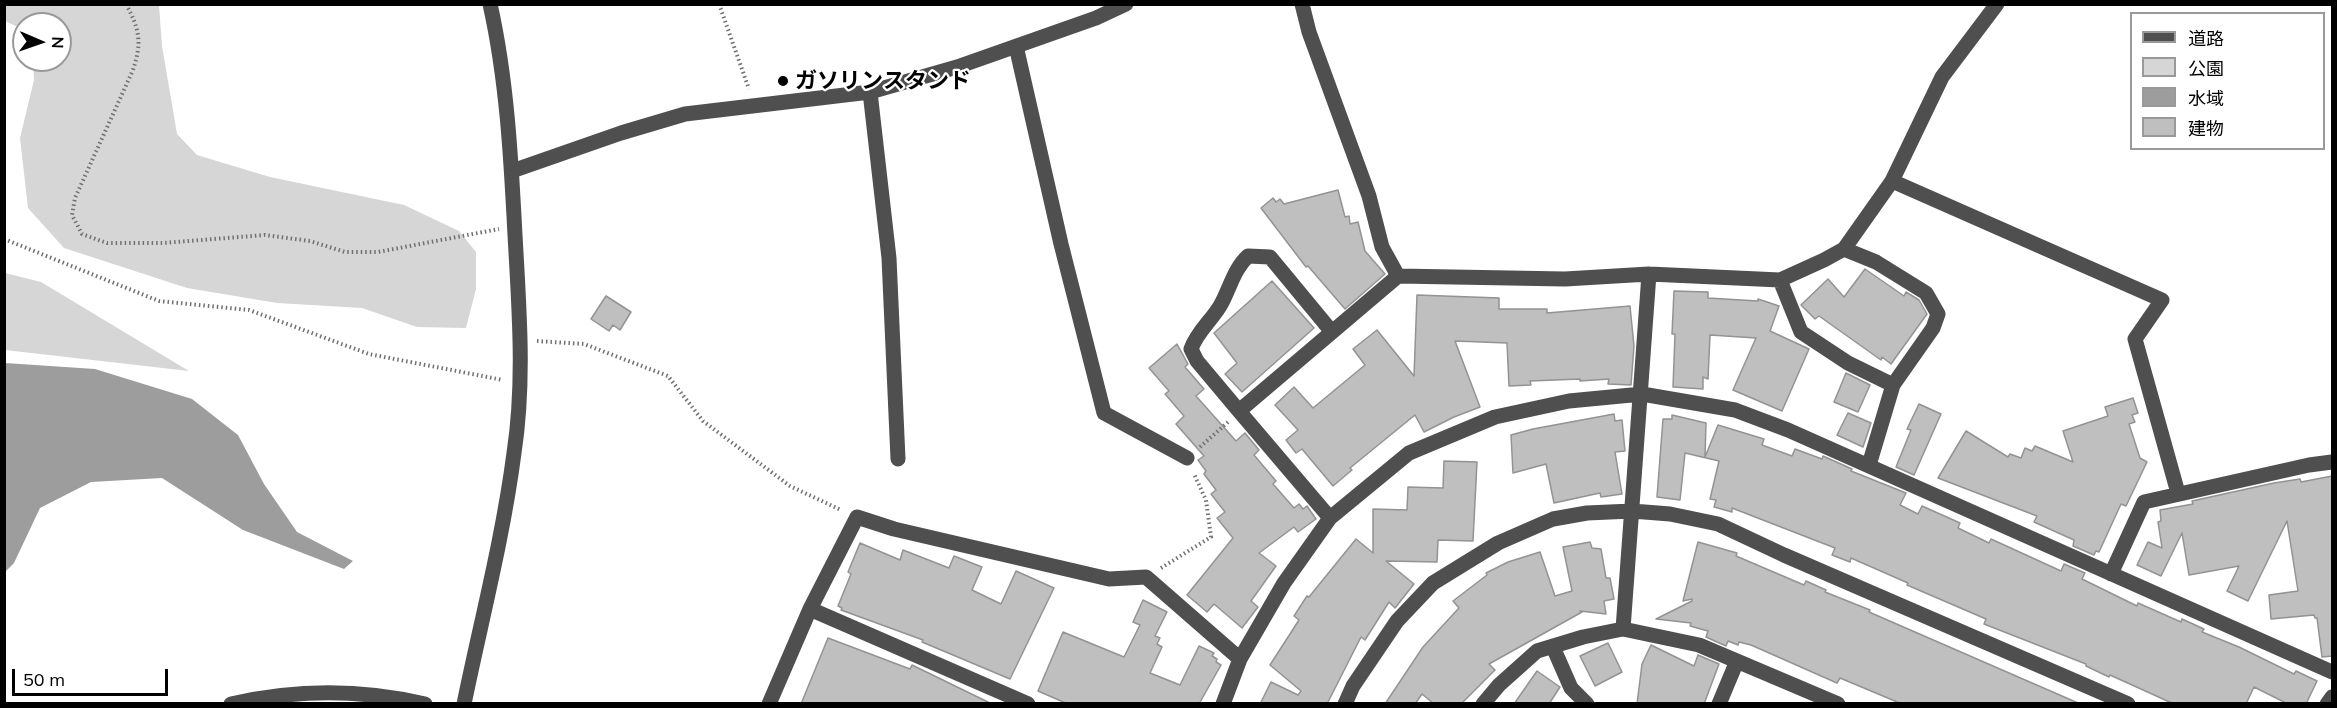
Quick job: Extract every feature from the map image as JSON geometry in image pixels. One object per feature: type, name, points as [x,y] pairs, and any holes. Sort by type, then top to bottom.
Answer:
[{"type":"street","points":[[464,704],[503,521],[514,453],[521,384],[521,340],[512,171],[498,42],[490,4]]},
{"type":"street","points":[[512,171],[621,133],[685,114],[870,92],[957,67],[1096,18],[1126,4]]},
{"type":"street","points":[[1302,4],[1309,32],[1369,196],[1382,247],[1398,276]]},
{"type":"street","points":[[1239,411],[1398,276],[1565,279],[1649,274],[1780,279],[1824,260],[1844,249],[1892,181],[1942,77],[1997,4]]},
{"type":"street","points":[[1017,46],[1061,244],[1104,412],[1187,458]]},
{"type":"street","points":[[870,92],[889,258],[898,459]]},
{"type":"street","points":[[1892,181],[2163,300],[2135,339],[2178,493]]},
{"type":"street","points":[[1844,249],[1876,262],[1926,293],[1938,314],[1933,328],[1893,384],[1869,465]]},
{"type":"street","points":[[1330,518],[1197,361],[1191,349],[1194,340],[1221,305],[1238,265],[1248,256],[1270,257],[1332,332]]},
{"type":"street","points":[[1623,629],[1649,274]]},
{"type":"street","points":[[1780,279],[1801,332],[1848,363],[1893,384]]},
{"type":"street","points":[[1222,704],[1240,659],[1284,583],[1330,518],[1409,453],[1495,417],[1569,400],[1642,394],[1735,410],[1788,430],[2332,672]]},
{"type":"street","points":[[2111,574],[2144,502],[2332,462]]},
{"type":"street","points":[[1345,704],[1353,686],[1397,621],[1433,583],[1498,543],[1553,519],[1587,513],[1632,511],[1670,514],[1718,524],[1784,555],[2128,704]]},
{"type":"street","points":[[769,704],[810,609],[857,517],[894,529],[1109,579],[1146,577],[1240,659]]},
{"type":"street","points":[[810,609],[1028,704]]},
{"type":"street","points":[[1483,704],[1499,685],[1536,651],[1583,637],[1623,629],[1699,645],[1838,704]]},
{"type":"street","points":[[1553,647],[1571,688],[1587,704]]},
{"type":"street","points":[[1719,704],[1737,661]]},
{"type":"street","points":[[231,704],[263,696],[314,692],[390,696],[425,704]]},
{"type":"street","points":[[2328,704],[2332,697]]},
{"type":"path","points":[[126,4],[137,24],[140,49],[133,70],[75,198],[72,215],[82,234],[107,243],[163,243],[265,235],[310,241],[345,252],[378,252],[515,226]]},
{"type":"path","points":[[719,4],[755,107]]},
{"type":"path","points":[[4,238],[159,301],[249,310],[369,354],[521,384]]},
{"type":"path","points":[[521,340],[584,344],[668,376],[704,421],[790,486],[857,517]]},
{"type":"path","points":[[1146,577],[1211,537],[1206,500],[1187,458],[1239,411]]},
{"type":"green space","points":[[5,4],[159,5],[162,46],[177,134],[197,155],[270,177],[404,205],[459,231],[476,252],[476,289],[466,328],[417,327],[362,308],[277,303],[187,288],[64,248],[28,208],[20,138],[34,80],[34,72],[72,72],[72,12],[12,12],[12,24],[5,21]]},
{"type":"green space","points":[[5,273],[41,282],[189,371],[5,350]]},
{"type":"water","points":[[5,363],[95,369],[192,399],[238,435],[264,484],[297,532],[353,561],[344,569],[243,530],[162,478],[91,482],[40,508],[14,563],[5,572]]},
{"type":"building","points":[[1338,190],[1345,217],[1349,216],[1350,224],[1358,222],[1365,251],[1385,274],[1345,309],[1308,266],[1306,267],[1261,208],[1273,198],[1276,202],[1280,199],[1284,204]]},
{"type":"building","points":[[1865,269],[1904,296],[1906,292],[1919,300],[1927,314],[1891,364],[1882,357],[1881,360],[1819,316],[1815,319],[1801,305],[1828,279],[1844,297]]},
{"type":"building","points":[[1272,281],[1314,328],[1242,392],[1225,374],[1237,363],[1214,333]]},
{"type":"building","points":[[1674,291],[1708,292],[1708,298],[1758,301],[1758,299],[1779,306],[1770,331],[1809,349],[1782,411],[1733,390],[1756,338],[1710,335],[1708,379],[1703,377],[1703,389],[1673,387]]},
{"type":"building","points":[[1417,295],[1499,298],[1499,309],[1547,309],[1547,313],[1630,306],[1634,346],[1631,385],[1608,384],[1609,379],[1580,381],[1580,379],[1530,381],[1531,385],[1509,386],[1507,343],[1455,341],[1480,407],[1424,432],[1415,415],[1350,468],[1352,470],[1333,486],[1302,449],[1296,453],[1286,440],[1298,430],[1275,405],[1294,387],[1313,408],[1365,365],[1353,349],[1377,330],[1414,376]]},
{"type":"building","points":[[606,296],[631,312],[620,330],[613,325],[609,331],[591,319]]},
{"type":"building","points":[[1177,344],[1188,364],[1185,367],[1204,389],[1196,396],[1236,441],[1245,433],[1259,450],[1254,455],[1276,481],[1273,484],[1294,508],[1299,504],[1303,509],[1307,506],[1316,519],[1298,532],[1294,527],[1259,553],[1276,566],[1251,601],[1258,607],[1242,628],[1214,604],[1207,612],[1187,595],[1233,538],[1217,518],[1225,512],[1211,494],[1216,490],[1204,474],[1206,471],[1198,460],[1204,456],[1176,424],[1184,416],[1165,394],[1169,391],[1149,368]]},
{"type":"building","points":[[1846,373],[1870,385],[1858,412],[1834,402]]},
{"type":"building","points":[[2133,398],[2138,413],[2132,415],[2135,422],[2129,424],[2140,458],[2147,462],[2126,506],[2121,504],[2099,552],[2096,551],[2094,555],[2073,546],[2074,540],[2034,522],[2037,516],[1938,478],[1966,431],[2008,457],[2010,454],[2021,458],[2025,448],[2032,451],[2035,446],[2073,462],[2063,431],[2108,416],[2105,407]]},
{"type":"building","points":[[1919,404],[1941,414],[1914,475],[1896,467],[1911,430],[1907,429]]},
{"type":"building","points":[[1848,413],[1871,423],[1863,447],[1837,435]]},
{"type":"building","points":[[1614,414],[1615,421],[1622,420],[1625,451],[1615,452],[1622,494],[1601,497],[1600,493],[1554,503],[1546,464],[1513,473],[1511,435]]},
{"type":"building","points":[[1672,415],[1706,423],[1705,457],[1718,425],[1764,439],[1762,445],[1792,456],[1795,449],[1822,459],[1823,456],[1852,469],[1851,471],[1906,493],[1900,505],[1918,514],[1922,506],[1960,523],[1958,528],[1989,543],[1991,539],[2061,571],[2064,564],[2085,573],[2082,579],[2137,606],[2138,603],[2181,622],[2182,619],[2204,629],[2202,632],[2294,674],[2296,671],[2317,681],[2306,704],[2288,704],[2254,687],[2246,704],[2174,704],[2110,675],[2109,677],[2086,664],[1984,624],[1986,619],[1851,558],[1850,562],[1832,555],[1835,548],[1732,508],[1732,512],[1714,507],[1716,500],[1710,499],[1719,461],[1685,453],[1680,500],[1657,497],[1663,419],[1672,419]]},
{"type":"building","points":[[1444,461],[1477,462],[1473,541],[1438,540],[1437,562],[1386,561],[1414,584],[1395,608],[1389,602],[1365,640],[1361,637],[1327,704],[1260,704],[1271,682],[1298,695],[1301,691],[1270,665],[1299,620],[1294,616],[1307,596],[1309,597],[1356,539],[1373,553],[1373,509],[1407,510],[1408,487],[1443,488]]},
{"type":"building","points":[[2332,476],[2332,656],[2322,657],[2317,618],[2314,615],[2271,619],[2269,595],[2298,591],[2287,521],[2248,601],[2227,591],[2239,566],[2189,575],[2182,533],[2161,576],[2137,565],[2148,542],[2162,548],[2158,522],[2161,521],[2160,510],[2274,483],[2300,479],[2301,482]]},
{"type":"building","points":[[1590,542],[1592,548],[1601,549],[1606,578],[1610,578],[1614,599],[1604,601],[1606,614],[1580,611],[1582,612],[1489,664],[1495,670],[1461,704],[1434,704],[1422,694],[1415,704],[1385,704],[1423,647],[1459,608],[1453,601],[1487,575],[1486,573],[1508,562],[1540,552],[1555,596],[1572,591],[1563,547]]},
{"type":"building","points":[[1698,542],[1737,553],[1736,556],[1804,585],[1806,581],[1826,590],[1825,592],[1870,610],[1869,612],[2078,703],[1902,704],[1840,678],[1837,683],[1751,645],[1739,642],[1738,645],[1728,641],[1726,646],[1706,637],[1708,631],[1690,626],[1691,623],[1656,619],[1692,601],[1692,599],[1683,601]]},
{"type":"building","points":[[860,543],[900,560],[903,550],[949,568],[954,556],[982,567],[972,590],[1001,604],[1016,571],[1054,588],[1010,679],[922,642],[923,640],[841,610],[842,608],[838,606]]},
{"type":"building","points":[[1143,600],[1167,612],[1155,636],[1160,638],[1157,644],[1162,647],[1150,673],[1180,685],[1199,646],[1214,653],[1212,656],[1221,665],[1199,704],[1068,704],[1038,691],[1063,632],[1124,657],[1140,625],[1133,622]]},
{"type":"building","points":[[828,638],[910,669],[912,665],[992,704],[801,704]]},
{"type":"building","points":[[1608,643],[1622,672],[1595,686],[1580,656]]},
{"type":"building","points":[[1651,645],[1694,666],[1698,655],[1719,664],[1704,704],[1637,704],[1642,664]]},
{"type":"building","points":[[1537,671],[1560,687],[1549,704],[1514,704]]},
{"type":"place","name":"ガソリンスタンド","points":[[783,81]]}]
